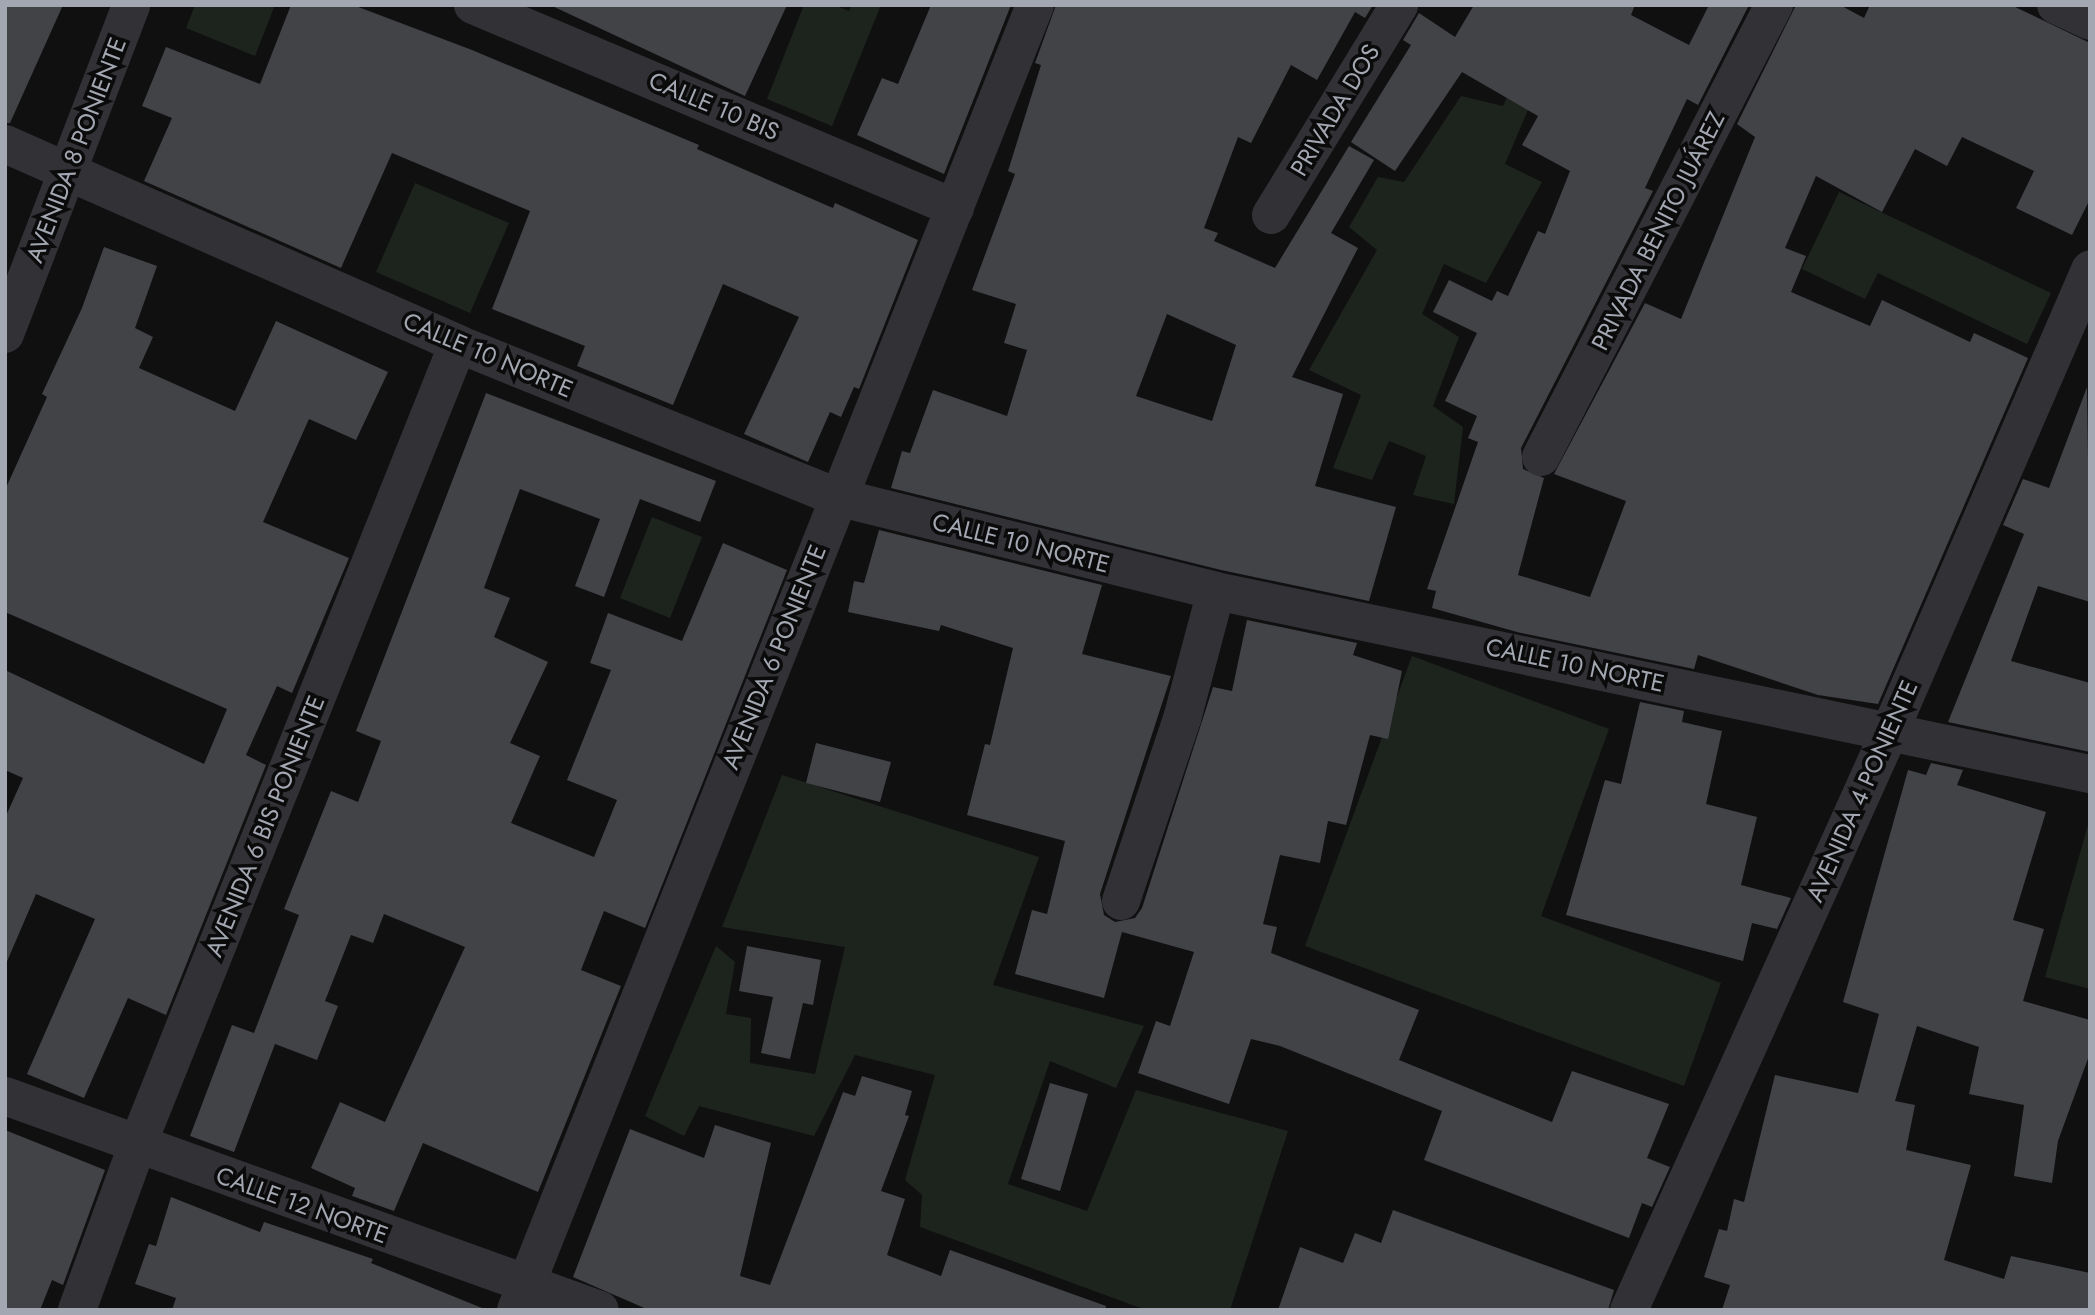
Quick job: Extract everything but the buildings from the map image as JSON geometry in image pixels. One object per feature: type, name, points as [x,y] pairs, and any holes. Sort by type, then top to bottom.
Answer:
[{"type":"street","name":"AVENIDA 8 PONIENTE","points":[[5,334],[131,5]]},
{"type":"street","name":"CALLE 10 BIS","points":[[473,5],[955,208]]},
{"type":"street","name":"AVENIDA 6 PONIENTE","points":[[520,1298],[1035,5]]},
{"type":"street","name":"PRIVADA DOS","points":[[1271,215],[1399,5]]},
{"type":"street","name":"PRIVADA BENITO JUÁREZ","points":[[1542,457],[1774,5]]},
{"type":"street","points":[[2056,5],[2090,21]]},
{"type":"street","name":"CALLE 10 NORTE","points":[[5,144],[458,344],[837,497],[1216,591],[2090,774]]},
{"type":"street","name":"AVENIDA 4 PONIENTE","points":[[1629,1310],[1890,731],[2090,270]]},
{"type":"street","name":"AVENIDA 6 BIS PONIENTE","points":[[77,1310],[137,1146],[458,344]]},
{"type":"street","points":[[1121,901],[1182,719],[1216,591]]},
{"type":"street","name":"CALLE 12 NORTE","points":[[5,1096],[520,1298],[600,1310]]},
{"type":"shaded area","points":[[195,5],[275,5],[255,56],[186,28]]},
{"type":"shaded area","points":[[804,5],[834,5],[849,11],[852,5],[881,5],[832,126],[767,99]]},
{"type":"shaded area","points":[[1531,46],[1552,53],[1505,164],[1542,182],[1486,283],[1444,264],[1422,314],[1459,337],[1433,406],[1463,427],[1454,504],[1413,495],[1426,456],[1389,441],[1372,480],[1333,468],[1361,395],[1309,370],[1377,250],[1349,227],[1378,177],[1404,182],[1461,96],[1503,106]]},
{"type":"shaded area","points":[[415,183],[509,223],[470,313],[376,272]]},
{"type":"shaded area","points":[[1839,192],[2051,293],[2027,344],[1878,273],[1865,299],[1802,269]]},
{"type":"shaded area","points":[[652,517],[702,537],[670,618],[620,598]]},
{"type":"shaded area","points":[[1412,656],[1609,729],[1541,916],[1721,983],[1684,1086],[1305,946]]},
{"type":"shaded area","points":[[782,775],[1039,857],[993,985],[1144,1026],[1116,1088],[1050,1061],[1008,1184],[1087,1211],[1136,1090],[1288,1131],[1230,1310],[1146,1310],[920,1227],[922,1195],[905,1180],[935,1075],[855,1055],[814,1136],[699,1106],[684,1136],[645,1116],[716,946],[735,962],[726,1014],[751,1018],[750,1063],[815,1074],[845,947],[722,927]]},
{"type":"shaded area","points":[[2090,818],[2090,989],[2045,977]]}]
